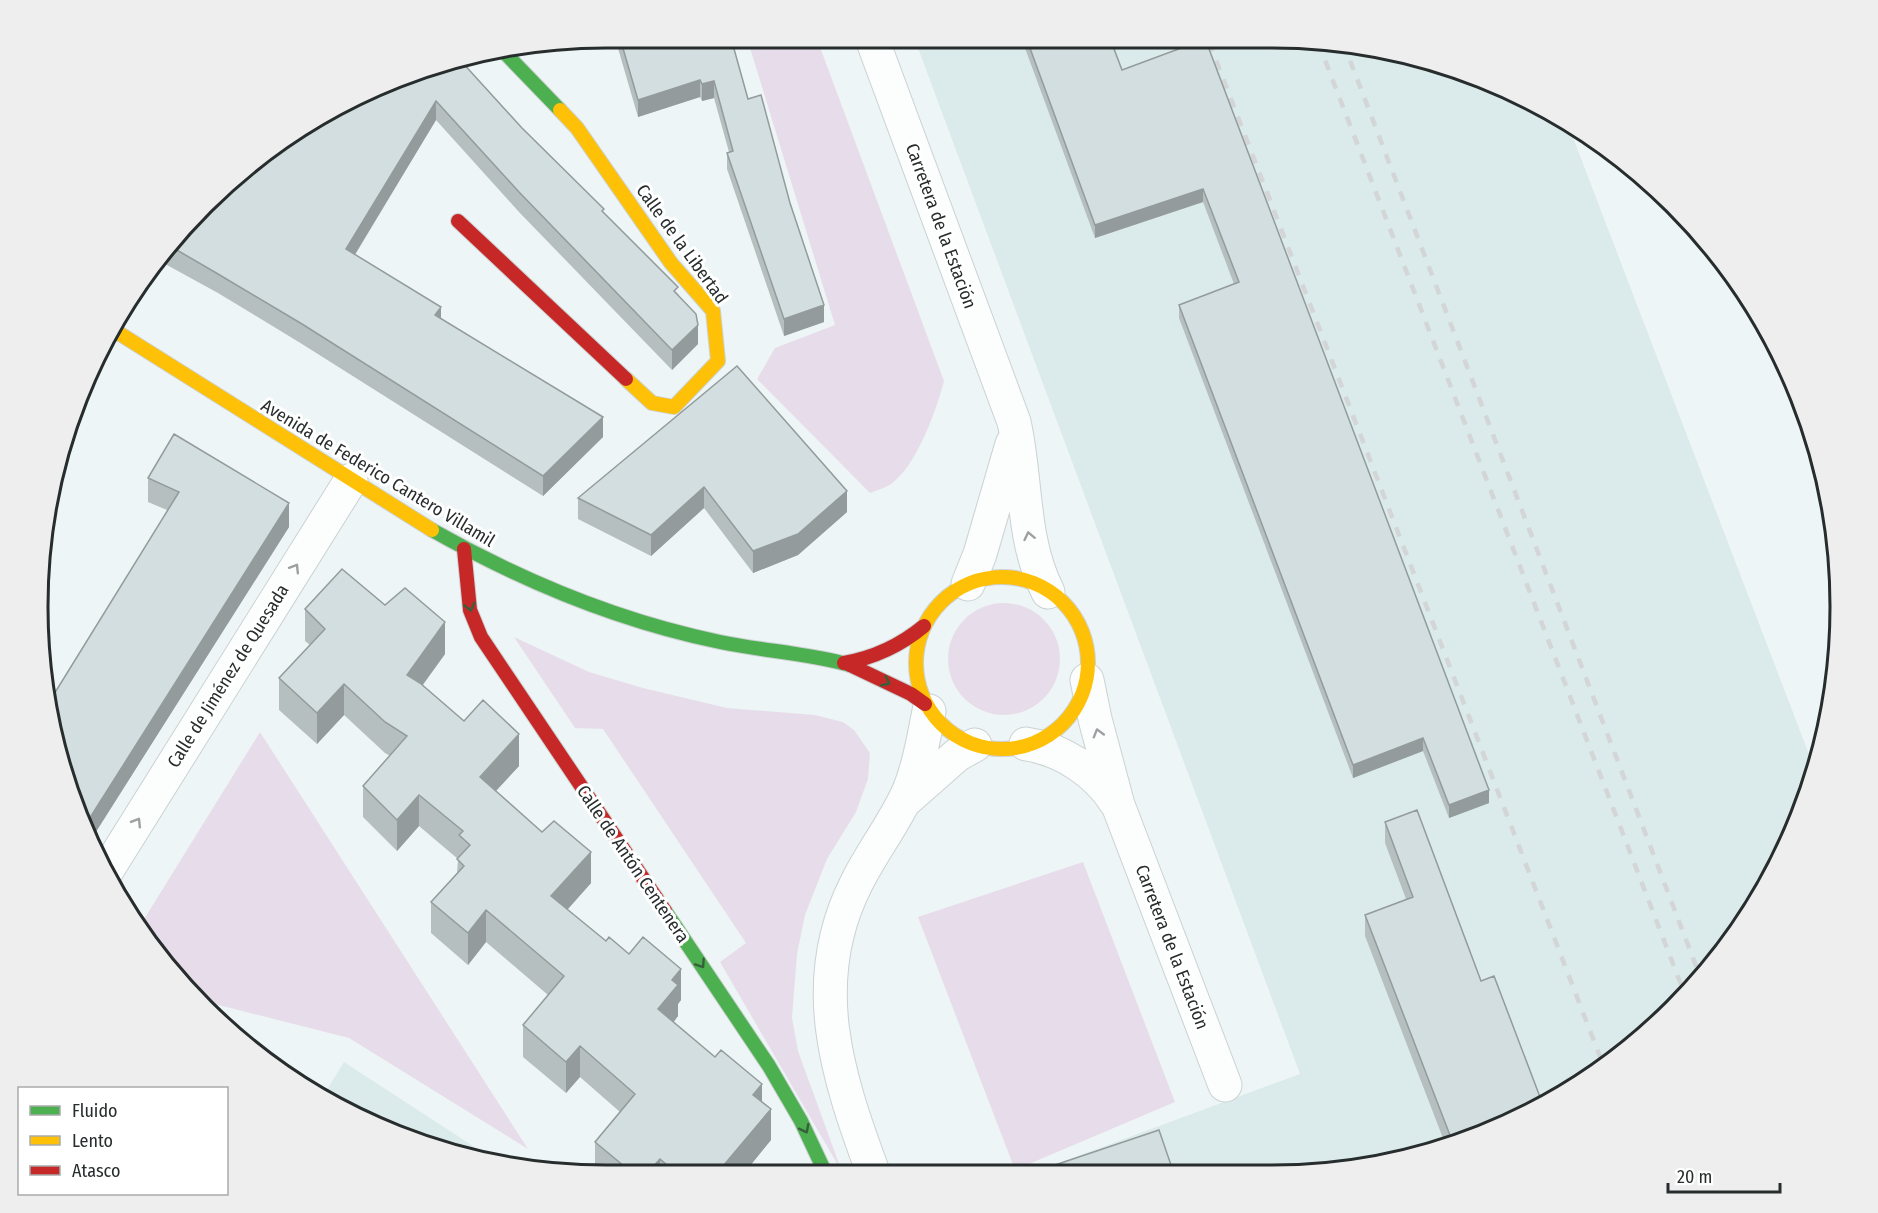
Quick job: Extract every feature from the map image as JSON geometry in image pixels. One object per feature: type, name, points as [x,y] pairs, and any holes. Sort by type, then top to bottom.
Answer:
[{"type":"street","name":"Carretera de la Estación","points":[[875,48],[1011,412],[1019,443],[1030,538],[1039,573],[1048,592]]},
{"type":"street","name":"Calle de la Libertad","points":[[458,221],[652,403],[674,407],[718,361],[713,311],[671,263],[578,128],[509,57]]},
{"type":"street","name":"Avenida de Federico Cantero Villamil","points":[[120,334],[464,549],[584,603],[653,626],[720,642],[844,663],[910,694],[927,707]]},
{"type":"street","name":"Carretera de la Estación","points":[[968,584],[980,554],[1012,449],[1011,412]]},
{"type":"street","name":"Calle de Jiménez de Quesada","points":[[111,864],[351,480]]},
{"type":"street","name":"Calle de Antón Centenera","points":[[464,549],[470,610],[481,637],[769,1066],[822,1165]]},
{"type":"street","points":[[1009,576],[1028,581],[1048,592],[1071,614],[1082,633],[1088,657],[1087,680],[1079,702],[1067,719],[1045,737],[1026,744],[1001,748],[975,745],[952,734],[927,707],[919,685],[917,664],[924,626],[944,601],[968,584],[989,577],[1009,576]]},
{"type":"street","name":"Avenida de Federico Cantero Villamil","points":[[844,663],[856,661],[880,651],[913,635],[924,626]]},
{"type":"street","name":"Carretera de la Estación","points":[[1087,680],[1092,709],[1120,810],[1225,1085]]},
{"type":"street","points":[[871,1165],[846,1096],[837,1061],[830,1022],[830,980],[835,943],[846,905],[912,784],[927,707]]},
{"type":"street","name":"Carretera de la Estación","points":[[1026,744],[1055,752],[1091,774],[1108,789],[1120,810]]},
{"type":"street","points":[[902,805],[916,789],[952,759],[975,745]]},
{"type":"shaded area","points":[[750,48],[820,48],[944,381],[931,421],[909,465],[891,484],[870,493],[757,379],[775,348],[835,325]]},
{"type":"shaded area","points":[[918,48],[1272,48],[1344,53],[1416,67],[1451,78],[1519,106],[1573,136],[1810,756],[1800,786],[1772,854],[1736,917],[1715,946],[1691,975],[1640,1026],[1582,1071],[1551,1090],[1519,1107],[1451,1135],[1416,1146],[1344,1160],[1272,1165],[1054,1165],[1300,1074]]},
{"type":"shaded area","points":[[1004,603],[1025,608],[1043,620],[1055,638],[1060,659],[1055,680],[1043,698],[1025,710],[1004,715],[983,710],[965,698],[953,680],[948,659],[953,638],[965,620],[983,608]]},
{"type":"shaded area","points":[[514,637],[589,672],[643,688],[727,708],[815,715],[843,722],[854,730],[870,753],[868,779],[856,812],[827,859],[805,915],[797,954],[792,1018],[798,1051],[839,1165],[720,962],[746,943],[603,729],[575,728]]},
{"type":"shaded area","points":[[260,732],[528,1149],[349,1038],[215,1004],[187,975],[144,919]]},
{"type":"shaded area","points":[[1083,862],[1175,1102],[1027,1165],[1013,1165],[918,917]]},
{"type":"shaded area","points":[[344,1062],[479,1150],[427,1135],[393,1122],[327,1090]]},
{"type":"building","points":[[623,48],[734,48],[748,99],[761,95],[790,203],[824,305],[784,319],[727,153],[733,151],[714,81],[702,84],[700,80],[638,100]]},
{"type":"building","points":[[1030,48],[1114,48],[1122,70],[1181,48],[1209,48],[1489,790],[1449,805],[1423,738],[1353,765],[1179,305],[1239,282],[1203,189],[1095,225]]},
{"type":"building","points":[[466,66],[522,128],[604,209],[602,211],[678,287],[674,291],[696,314],[698,325],[672,350],[519,192],[436,101],[346,249],[441,307],[435,315],[603,417],[543,476],[302,324],[177,250],[238,187],[296,142],[359,106],[427,78]]},
{"type":"building","points":[[737,366],[847,491],[798,534],[753,551],[704,487],[651,535],[578,498]]},
{"type":"building","points":[[174,434],[289,503],[90,818],[67,751],[55,692],[179,492],[148,478]]},
{"type":"building","points":[[342,569],[385,605],[405,588],[445,622],[407,675],[420,683],[464,721],[483,700],[519,734],[480,777],[542,832],[554,821],[591,852],[551,896],[606,941],[609,937],[629,954],[643,937],[681,969],[672,980],[678,985],[658,1009],[715,1057],[721,1050],[762,1084],[753,1095],[771,1109],[724,1165],[667,1165],[660,1159],[654,1165],[623,1165],[595,1142],[635,1094],[580,1046],[566,1062],[523,1025],[564,976],[486,910],[468,933],[431,902],[464,866],[457,859],[470,845],[459,835],[463,831],[419,795],[397,820],[363,786],[407,736],[385,722],[344,684],[317,713],[279,678],[325,629],[305,609]]},
{"type":"building","points":[[1417,810],[1481,981],[1494,976],[1540,1096],[1485,1122],[1450,1135],[1365,915],[1413,897],[1385,822]]},
{"type":"building","points":[[1159,1130],[1171,1165],[1055,1165]]},
{"type":"railway","points":[[1211,48],[1600,1058]]},
{"type":"railway","points":[[1321,50],[1681,985]]},
{"type":"railway","points":[[1347,54],[1697,968]]},
{"type":"traffic: fast","points":[[509,57],[560,110]]},
{"type":"traffic: fast","points":[[432,530],[536,582],[645,623],[720,642],[850,665]]},
{"type":"traffic: fast","points":[[665,911],[769,1066],[801,1121],[822,1165]]},
{"type":"traffic: slow","points":[[560,110],[577,128],[671,263],[713,311],[718,361],[674,407],[652,403],[626,379]]},
{"type":"traffic: slow","points":[[120,334],[432,530]]},
{"type":"traffic: slow","points":[[1002,577],[1035,584],[1063,602],[1081,630],[1088,663],[1081,696],[1063,724],[1035,742],[1002,749],[969,742],[941,724],[923,696],[916,663],[923,630],[941,602],[969,584],[1002,577]]},
{"type":"traffic: jam","points":[[458,221],[626,379]]},
{"type":"traffic: jam","points":[[464,549],[470,610],[481,637],[665,911]]},
{"type":"traffic: jam","points":[[844,663],[886,650],[924,626]]},
{"type":"traffic: jam","points":[[850,665],[911,694],[925,704]]}]
